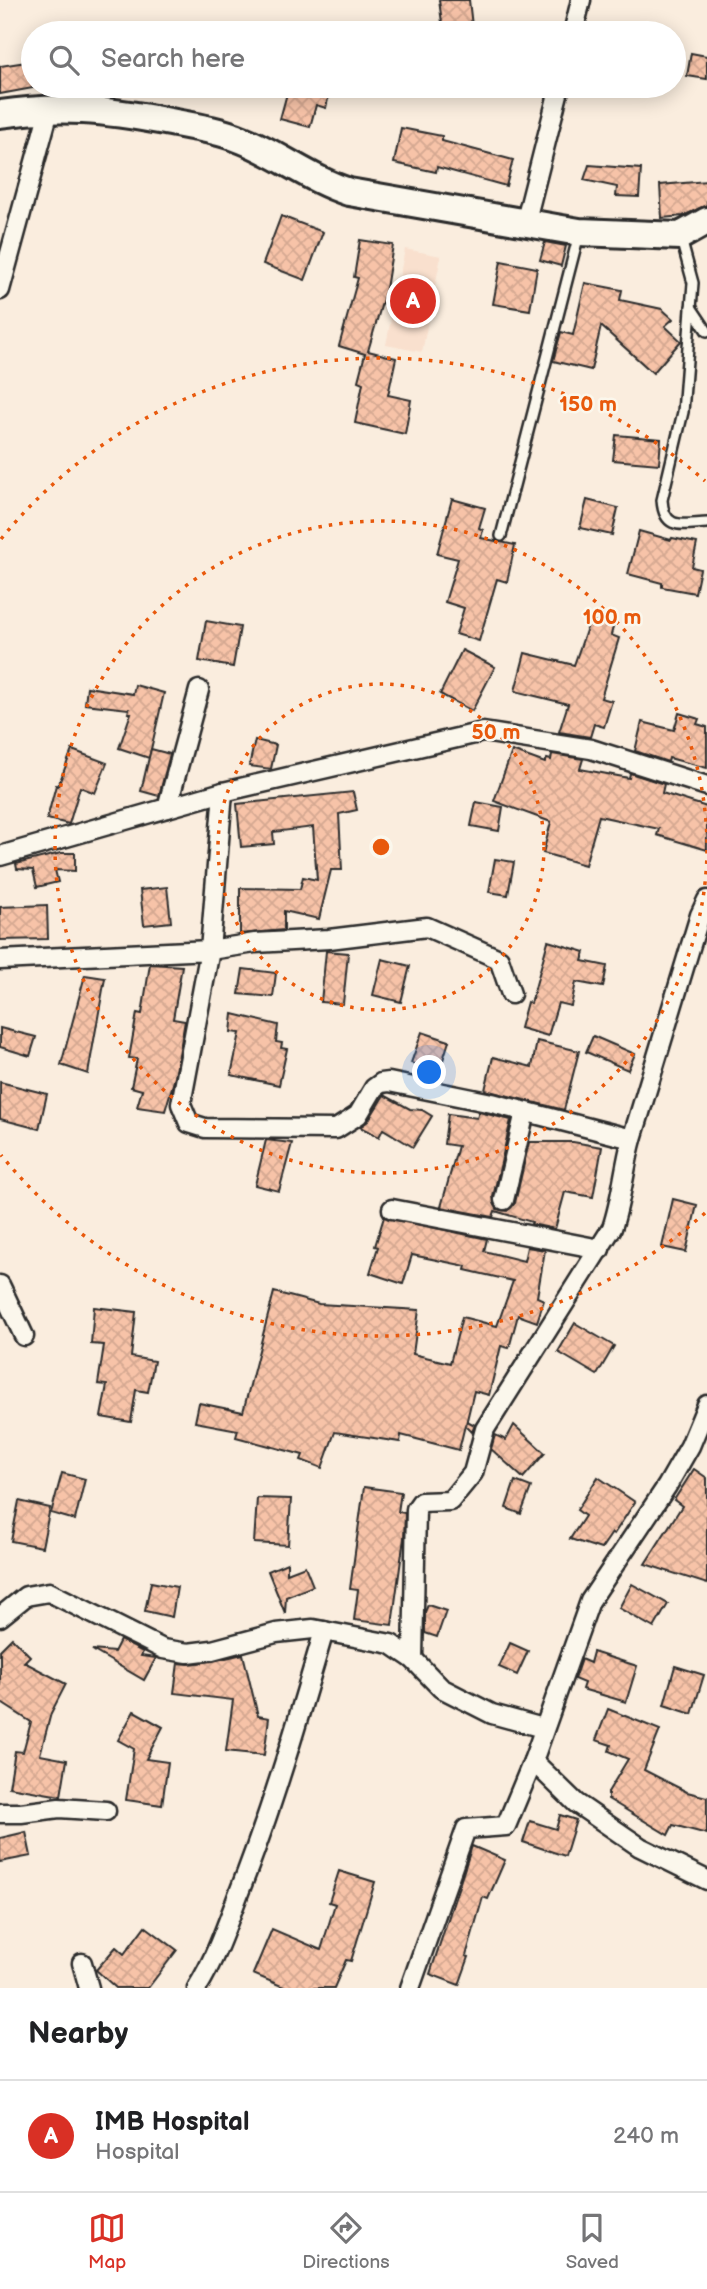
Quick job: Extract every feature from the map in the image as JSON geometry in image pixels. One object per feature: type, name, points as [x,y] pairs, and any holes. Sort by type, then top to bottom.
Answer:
[{"type":"main road","points":[[0,114],[50,107],[105,110],[202,128],[243,140],[314,179],[349,192],[579,232],[680,236],[707,221]]},
{"type":"street","points":[[576,21],[581,0]]},
{"type":"street","points":[[525,223],[556,98]]},
{"type":"street","points":[[0,290],[50,107]]},
{"type":"street","points":[[167,808],[199,690]]},
{"type":"street","points":[[0,856],[223,792],[483,732],[591,749],[707,786]]},
{"type":"street","points":[[223,792],[209,950],[181,1104],[189,1123],[205,1128],[336,1129],[358,1115],[374,1088],[389,1082],[632,1139]]},
{"type":"street","points":[[413,1659],[416,1509],[421,1502],[450,1501],[473,1473],[485,1430],[612,1228],[619,1209],[622,1175],[632,1139],[700,915],[707,900]]},
{"type":"street","points":[[0,960],[209,950],[255,943],[328,939],[427,927],[499,959],[511,994]]},
{"type":"street","points":[[505,1200],[526,1112]]},
{"type":"street","points":[[392,1209],[600,1249]]},
{"type":"street","points":[[0,1285],[24,1336]]},
{"type":"street","points":[[410,1988],[466,1829],[506,1826],[533,1761],[590,1601],[667,1486],[690,1446],[707,1405]]},
{"type":"street","points":[[0,1617],[26,1597],[49,1592],[163,1649],[188,1653],[212,1650],[276,1633],[313,1629],[391,1644],[413,1659],[441,1688],[492,1714],[543,1728]]},
{"type":"street","points":[[198,1988],[210,1967],[250,1865],[324,1631]]},
{"type":"street","points":[[533,1761],[576,1803],[640,1847],[707,1880]]},
{"type":"street","points":[[0,1813],[59,1808],[106,1811]]},
{"type":"street","points":[[82,1962],[89,1988]]},
{"type":"lane","points":[[501,536],[579,232]]},
{"type":"lane","points":[[680,236],[693,283],[683,412],[662,500],[663,513],[669,521],[678,524],[707,523]]},
{"type":"lane","points":[[691,307],[707,331]]},
{"type":"shaded area","points":[[405,249],[441,256],[422,352],[386,345]]},
{"type":"building","points":[[439,0],[469,0],[471,21],[442,21]]},
{"type":"building","points":[[691,53],[707,56],[707,79],[687,76]]},
{"type":"building","points":[[21,63],[21,90],[0,94],[0,66]]},
{"type":"building","points":[[286,98],[328,98],[326,108],[316,105],[310,127],[280,119]]},
{"type":"building","points":[[401,128],[442,136],[442,141],[513,160],[506,186],[437,167],[436,172],[394,163]]},
{"type":"building","points":[[589,165],[641,169],[639,197],[616,196],[617,187],[584,180]]},
{"type":"building","points":[[707,181],[707,205],[683,216],[662,218],[660,185]]},
{"type":"building","points":[[281,216],[323,232],[305,280],[263,264]]},
{"type":"building","points":[[360,240],[393,245],[386,289],[368,351],[396,358],[388,395],[411,400],[405,434],[355,423],[363,383],[358,381],[365,354],[339,346],[358,278],[354,277]]},
{"type":"building","points":[[545,242],[566,246],[561,266],[540,260]]},
{"type":"building","points":[[501,261],[537,268],[530,310],[493,304]]},
{"type":"building","points":[[585,283],[622,290],[620,300],[662,309],[673,319],[665,326],[681,341],[653,373],[601,326],[591,370],[553,361],[561,332],[573,335]]},
{"type":"building","points":[[616,435],[661,439],[659,464],[613,460]]},
{"type":"building","points":[[452,499],[485,508],[479,528],[483,530],[481,538],[515,545],[507,582],[497,579],[479,641],[456,634],[464,608],[445,602],[458,559],[437,554]]},
{"type":"building","points":[[587,500],[618,508],[612,535],[580,528]]},
{"type":"building","points":[[639,531],[671,540],[672,538],[697,543],[692,567],[700,569],[695,593],[662,587],[662,583],[628,574]]},
{"type":"building","points":[[590,619],[613,627],[611,635],[619,638],[601,698],[612,701],[604,727],[594,724],[590,737],[559,732],[568,704],[515,691],[525,653],[574,665]]},
{"type":"building","points":[[206,621],[240,627],[233,667],[199,661]]},
{"type":"building","points":[[462,650],[495,667],[472,711],[440,694]]},
{"type":"building","points":[[135,685],[164,693],[149,758],[119,748],[131,713],[128,713],[129,709],[85,704],[87,687],[133,694]]},
{"type":"building","points":[[679,713],[699,719],[697,724],[707,727],[707,768],[669,758],[668,762],[635,751],[642,722],[674,730]]},
{"type":"building","points":[[255,740],[276,745],[271,769],[249,766]]},
{"type":"building","points":[[151,749],[170,754],[159,796],[141,791]]},
{"type":"building","points":[[72,750],[107,763],[95,793],[80,787],[69,824],[47,819],[56,785],[58,786]]},
{"type":"building","points":[[512,751],[545,763],[547,759],[551,760],[552,754],[583,759],[580,769],[629,778],[630,773],[664,784],[662,793],[707,807],[707,850],[657,835],[659,829],[599,816],[585,865],[543,853],[551,822],[494,801]]},
{"type":"building","points":[[353,792],[357,810],[339,814],[342,870],[331,870],[319,919],[284,911],[284,930],[240,934],[240,888],[300,889],[303,877],[317,880],[313,827],[273,832],[274,844],[241,847],[237,804]]},
{"type":"building","points":[[476,802],[503,807],[499,831],[471,826]]},
{"type":"building","points":[[61,853],[75,853],[75,871],[55,870],[58,882],[37,887],[33,870],[17,869],[16,864]]},
{"type":"building","points":[[495,859],[514,862],[508,895],[489,892]]},
{"type":"building","points":[[167,887],[171,922],[144,925],[140,890]]},
{"type":"building","points":[[47,905],[48,939],[0,940],[0,907]]},
{"type":"building","points":[[548,941],[585,952],[582,961],[607,966],[603,987],[576,982],[571,1006],[558,1003],[548,1036],[520,1028],[527,1002],[531,1003]]},
{"type":"building","points":[[326,951],[348,953],[343,1004],[321,1002]]},
{"type":"building","points":[[382,959],[410,966],[401,1002],[373,995]]},
{"type":"building","points":[[150,964],[182,966],[173,1019],[185,1021],[175,1077],[165,1111],[137,1107],[142,1090],[131,1087],[137,1059],[129,1058],[137,1013],[142,1014]]},
{"type":"building","points":[[243,969],[276,973],[273,997],[239,994]]},
{"type":"building","points":[[85,975],[105,978],[88,1074],[61,1065]]},
{"type":"building","points":[[233,1014],[278,1025],[276,1042],[282,1043],[281,1048],[287,1049],[279,1085],[231,1075],[240,1033],[231,1032]]},
{"type":"building","points":[[0,1028],[36,1037],[30,1056],[0,1047]]},
{"type":"building","points":[[422,1032],[449,1041],[439,1073],[411,1063]]},
{"type":"building","points":[[593,1036],[635,1054],[628,1070],[586,1052]]},
{"type":"building","points":[[537,1041],[579,1051],[564,1110],[485,1090],[493,1057],[532,1067]]},
{"type":"building","points":[[0,1082],[47,1094],[39,1129],[0,1119]]},
{"type":"building","points":[[384,1095],[410,1109],[422,1110],[432,1116],[413,1147],[383,1129],[379,1137],[360,1127],[368,1121]]},
{"type":"building","points":[[479,1112],[511,1120],[493,1197],[497,1209],[507,1211],[515,1203],[529,1142],[573,1142],[602,1147],[593,1197],[565,1192],[555,1229],[531,1224],[532,1222],[495,1211],[493,1217],[441,1207],[458,1146],[444,1144],[448,1114],[477,1118]]},
{"type":"building","points":[[266,1140],[292,1143],[279,1191],[255,1185]]},
{"type":"building","points":[[673,1199],[697,1205],[686,1252],[662,1247]]},
{"type":"building","points":[[384,1217],[487,1239],[484,1251],[524,1261],[527,1247],[545,1250],[537,1297],[544,1300],[537,1322],[518,1315],[509,1348],[501,1346],[489,1395],[474,1391],[466,1424],[467,1421],[475,1425],[472,1432],[465,1425],[459,1450],[401,1435],[400,1442],[335,1432],[322,1468],[301,1460],[303,1455],[236,1437],[238,1430],[195,1422],[199,1403],[243,1412],[274,1292],[319,1304],[419,1310],[413,1354],[450,1363],[462,1317],[497,1326],[513,1281],[465,1270],[466,1266],[412,1255],[403,1284],[370,1273]]},
{"type":"building","points":[[94,1307],[136,1312],[131,1357],[154,1361],[148,1392],[136,1390],[131,1422],[101,1417],[107,1385],[98,1384],[104,1345],[91,1344]]},
{"type":"building","points":[[575,1323],[614,1346],[597,1375],[558,1352]]},
{"type":"building","points":[[514,1425],[545,1453],[523,1478],[491,1449],[495,1435],[506,1440]]},
{"type":"building","points":[[694,1469],[707,1478],[707,1584],[645,1564],[682,1506],[674,1500]]},
{"type":"building","points":[[62,1473],[85,1479],[75,1520],[51,1513]]},
{"type":"building","points":[[598,1477],[635,1502],[601,1549],[570,1539],[585,1516],[577,1510]]},
{"type":"building","points":[[515,1481],[531,1487],[521,1514],[506,1508]]},
{"type":"building","points":[[364,1487],[401,1492],[398,1512],[405,1513],[404,1538],[392,1625],[354,1620],[358,1590],[350,1589]]},
{"type":"building","points":[[257,1498],[291,1499],[288,1545],[254,1543]]},
{"type":"building","points":[[19,1501],[50,1508],[42,1547],[11,1541]]},
{"type":"building","points":[[287,1563],[287,1573],[305,1566],[313,1586],[286,1597],[285,1613],[268,1571]]},
{"type":"building","points":[[151,1582],[177,1587],[172,1617],[145,1611]]},
{"type":"building","points":[[632,1584],[668,1604],[654,1628],[619,1608]]},
{"type":"building","points":[[428,1605],[446,1611],[437,1637],[425,1633],[425,1612]]},
{"type":"building","points":[[12,1638],[30,1656],[24,1662],[66,1684],[51,1713],[40,1755],[67,1760],[61,1796],[9,1787],[15,1751],[23,1752],[31,1722],[0,1702],[0,1650]]},
{"type":"building","points":[[120,1640],[143,1652],[141,1656],[156,1658],[144,1680],[92,1650],[114,1652]]},
{"type":"building","points":[[510,1643],[528,1651],[517,1675],[499,1667]]},
{"type":"building","points":[[593,1652],[637,1666],[626,1702],[582,1689],[584,1683],[574,1679],[581,1659],[590,1663]]},
{"type":"building","points":[[243,1654],[258,1716],[269,1718],[264,1755],[226,1751],[233,1700],[174,1693],[178,1663],[213,1661]]},
{"type":"building","points":[[675,1666],[704,1675],[692,1714],[664,1705]]},
{"type":"building","points":[[608,1709],[660,1730],[644,1770],[687,1792],[707,1797],[707,1834],[673,1825],[668,1835],[608,1799],[608,1792],[628,1759],[609,1751],[611,1745],[596,1740]]},
{"type":"building","points":[[134,1711],[163,1727],[146,1759],[168,1762],[162,1805],[126,1800],[134,1749],[118,1740]]},
{"type":"building","points":[[560,1815],[576,1820],[565,1856],[523,1842],[530,1821],[556,1829]]},
{"type":"building","points":[[26,1832],[31,1856],[0,1862],[0,1838]]},
{"type":"building","points":[[472,1846],[505,1860],[488,1899],[483,1897],[466,1956],[469,1957],[459,1985],[430,1974]]},
{"type":"building","points":[[339,1871],[375,1882],[351,1961],[346,1960],[334,1988],[286,1988],[253,1974],[272,1929],[321,1950],[335,1904],[329,1902]]},
{"type":"building","points":[[145,1926],[177,1950],[148,1988],[116,1988],[96,1970],[116,1947],[124,1954]]},
{"type":"place","name":"IMB Hospital","points":[[413,301]]}]
